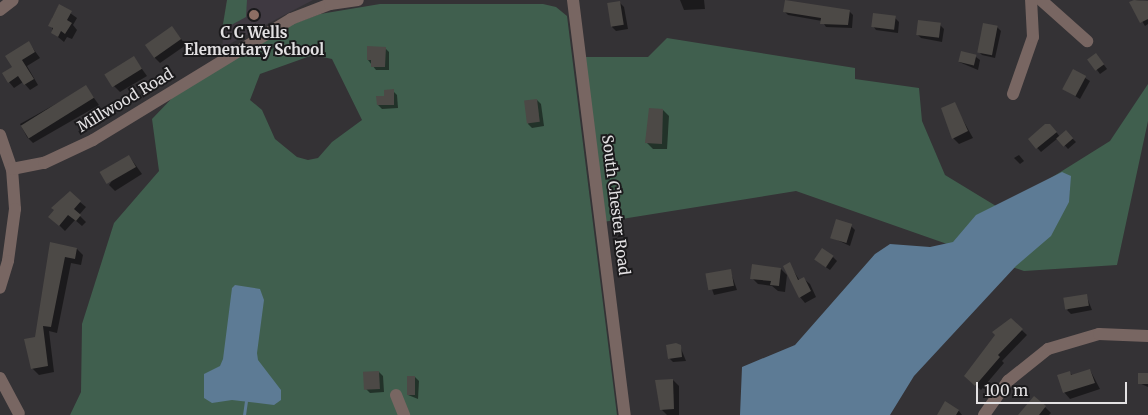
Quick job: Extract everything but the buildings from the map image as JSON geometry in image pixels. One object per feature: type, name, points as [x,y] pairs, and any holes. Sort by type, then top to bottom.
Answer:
[{"type":"street","points":[[0,10],[12,0]]},
{"type":"street","name":"Millwood Road","points":[[12,169],[44,163],[93,140],[291,19],[330,4],[358,0]]},
{"type":"street","name":"South Chester Road","points":[[573,0],[626,415]]},
{"type":"street","points":[[1013,94],[1033,37],[1031,0]]},
{"type":"street","points":[[1040,0],[1087,41]]},
{"type":"street","points":[[0,135],[12,169],[13,230],[0,288]]},
{"type":"street","points":[[984,415],[1008,381],[1048,349],[1099,334],[1148,336]]},
{"type":"street","points":[[0,378],[19,414]]},
{"type":"street","points":[[396,395],[404,415]]},
{"type":"shaded area","name":"C C Wells Elementary School","points":[[227,0],[313,0],[222,48]]},
{"type":"green space","points":[[227,0],[247,0],[246,17],[222,30]]},
{"type":"green space","points":[[380,4],[543,4],[556,7],[567,16],[617,415],[70,415],[81,392],[82,324],[114,223],[159,171],[152,119],[175,95],[293,24],[320,14]],"holes":[[[313,55],[332,59],[362,120],[332,142],[318,158],[308,160],[297,157],[275,139],[262,110],[250,100],[260,74]]]},
{"type":"green space","points":[[667,38],[855,68],[855,79],[919,88],[922,121],[945,175],[996,206],[1046,181],[1110,141],[1148,84],[1148,121],[1117,265],[1024,271],[796,191],[603,222],[583,57],[648,57]]},
{"type":"water","points":[[1062,172],[1071,176],[1069,202],[1051,236],[1016,266],[914,376],[890,415],[740,415],[742,367],[795,345],[875,254],[890,244],[930,247],[953,242],[976,215]]},
{"type":"water","points":[[235,285],[260,289],[264,300],[257,353],[258,360],[281,390],[281,400],[274,405],[232,400],[212,403],[204,398],[204,374],[220,366],[223,359],[232,288]]},
{"type":"waterway","points":[[244,415],[246,401]]},
{"type":"place","name":"C C Wells Elementary School","points":[[254,15]]}]
